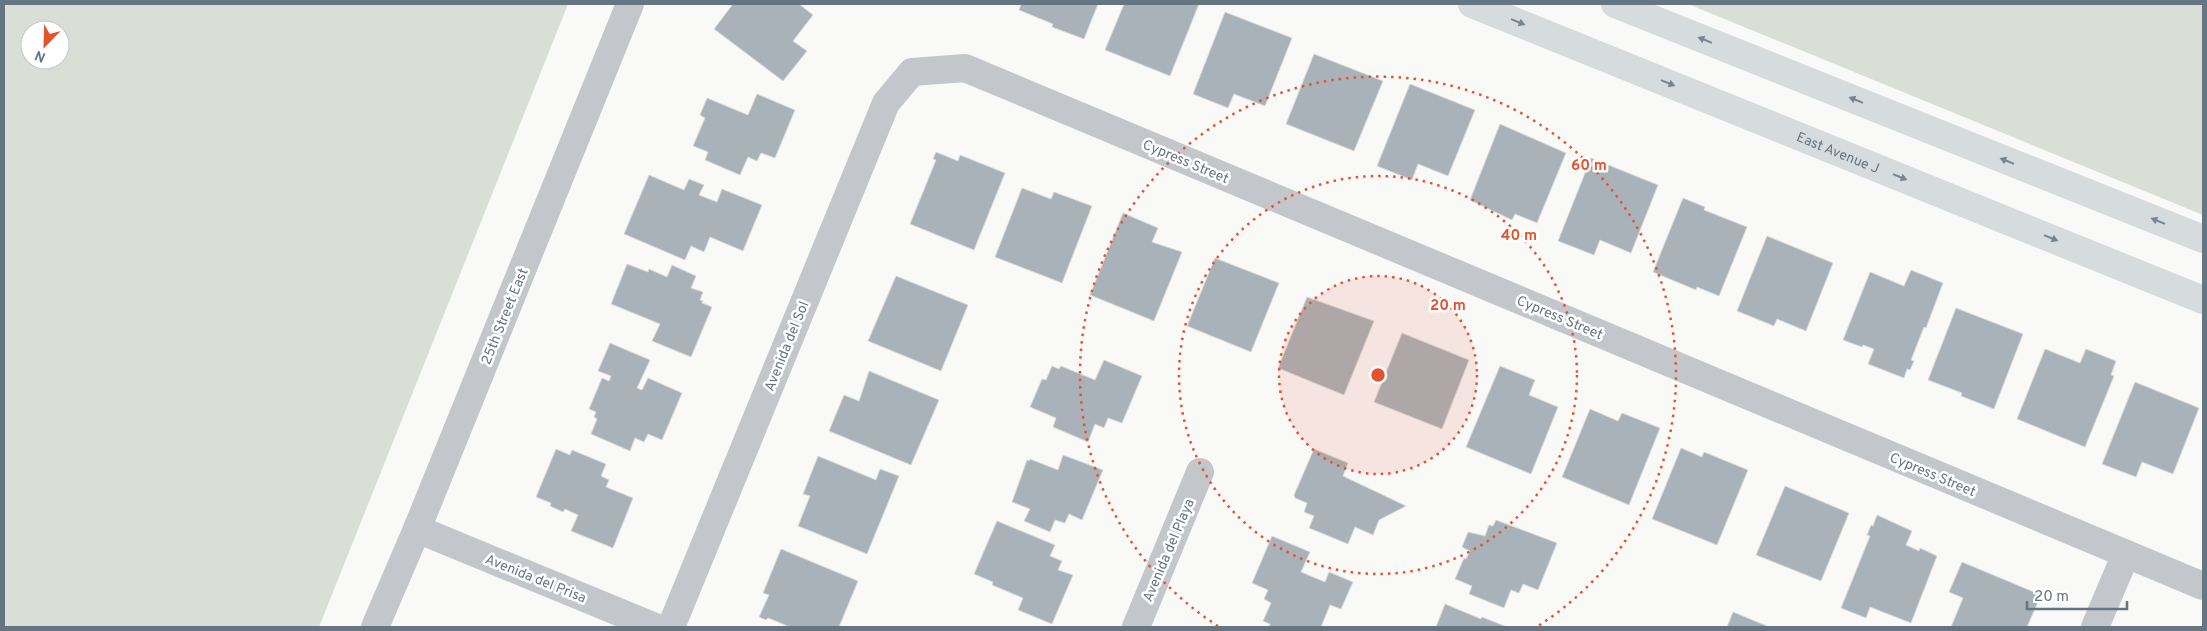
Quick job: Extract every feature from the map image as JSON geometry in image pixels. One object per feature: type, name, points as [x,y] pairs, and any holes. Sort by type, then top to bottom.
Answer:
[{"type":"main road","name":"East Avenue J","points":[[1472,4],[2203,300]]},
{"type":"main road","points":[[1615,4],[2203,239]]},
{"type":"street","name":"25th Street East","points":[[374,627],[418,529],[630,4]]},
{"type":"street","name":"Cypress Street","points":[[912,72],[965,68],[2203,586]]},
{"type":"street","name":"Avenida del Sol","points":[[671,627],[886,103],[912,72]]},
{"type":"street","name":"Avenida del Playa","points":[[1136,627],[1200,472]]},
{"type":"street","name":"Avenida del Prisa","points":[[418,529],[655,627]]},
{"type":"street","points":[[2095,627],[2126,554]]},
{"type":"shaded area","points":[[4,4],[568,4],[319,627],[4,627]]},
{"type":"shaded area","points":[[1688,4],[2203,4],[2203,215]]},
{"type":"building","points":[[733,4],[799,4],[813,15],[793,41],[807,51],[783,81],[714,29]]},
{"type":"building","points":[[1021,4],[1098,4],[1084,39],[1052,27],[1053,24],[1019,10]]},
{"type":"building","points":[[1124,4],[1199,4],[1170,76],[1105,50]]},
{"type":"building","points":[[1225,12],[1292,38],[1265,106],[1234,94],[1228,108],[1193,94]]},
{"type":"building","points":[[1314,54],[1383,81],[1354,151],[1286,124]]},
{"type":"building","points":[[1410,84],[1475,110],[1448,176],[1418,164],[1412,180],[1377,166]]},
{"type":"building","points":[[757,94],[795,110],[775,158],[761,153],[757,161],[748,157],[740,175],[705,160],[708,152],[693,146],[705,118],[700,115],[707,98],[748,115]]},
{"type":"building","points":[[1500,124],[1566,153],[1537,223],[1515,214],[1512,220],[1470,200]]},
{"type":"building","points":[[936,152],[958,161],[960,155],[1005,173],[974,250],[910,224],[936,160],[933,159]]},
{"type":"building","points":[[1591,158],[1658,185],[1631,253],[1600,240],[1594,255],[1558,241]]},
{"type":"building","points":[[649,175],[684,190],[689,179],[704,185],[699,195],[717,202],[722,189],[762,205],[743,251],[710,237],[704,252],[691,246],[685,260],[624,234]]},
{"type":"building","points":[[1022,188],[1051,199],[1054,192],[1092,206],[1062,283],[995,257]]},
{"type":"building","points":[[1683,198],[1705,207],[1704,210],[1747,227],[1719,296],[1697,287],[1696,290],[1653,272]]},
{"type":"building","points":[[1123,213],[1158,228],[1152,242],[1182,252],[1154,321],[1090,295]]},
{"type":"building","points":[[1767,236],[1833,263],[1806,331],[1777,319],[1774,326],[1737,311]]},
{"type":"building","points":[[1215,258],[1279,283],[1251,352],[1187,326]]},
{"type":"building","points":[[627,264],[648,272],[649,269],[667,277],[672,265],[696,276],[691,288],[703,292],[700,300],[703,301],[702,303],[712,307],[691,357],[652,341],[660,324],[611,304]]},
{"type":"building","points":[[1911,270],[1943,283],[1926,328],[1924,327],[1911,360],[1914,361],[1910,370],[1907,369],[1904,378],[1868,364],[1874,349],[1843,340],[1870,272],[1904,286]]},
{"type":"building","points":[[896,276],[968,305],[941,371],[868,341]]},
{"type":"building","points":[[1307,297],[1374,321],[1344,395],[1278,368]]},
{"type":"building","points":[[1956,308],[2023,334],[1994,409],[1961,396],[1962,393],[1928,380]]},
{"type":"building","points":[[1402,333],[1469,360],[1442,429],[1374,402]]},
{"type":"building","points":[[610,343],[650,360],[637,388],[642,390],[648,378],[682,393],[662,440],[648,434],[644,442],[635,438],[630,451],[591,434],[597,419],[594,417],[596,412],[589,409],[602,378],[609,381],[611,376],[598,371]]},
{"type":"building","points":[[2045,349],[2080,363],[2086,349],[2116,361],[2111,375],[2114,376],[2085,447],[2017,419]]},
{"type":"building","points":[[1104,360],[1142,376],[1122,423],[1108,418],[1104,428],[1095,424],[1088,442],[1053,427],[1056,418],[1030,407],[1042,379],[1046,380],[1052,366],[1059,369],[1061,366],[1095,380]]},
{"type":"building","points":[[1500,366],[1535,380],[1529,395],[1558,407],[1531,474],[1466,447]]},
{"type":"building","points":[[869,371],[939,400],[911,465],[829,431],[844,395],[859,401]]},
{"type":"building","points":[[2135,382],[2199,408],[2173,474],[2142,462],[2136,477],[2102,464]]},
{"type":"building","points":[[1590,409],[1618,421],[1622,413],[1660,428],[1629,505],[1562,477]]},
{"type":"building","points":[[1681,448],[1702,457],[1704,452],[1748,470],[1717,545],[1652,519]]},
{"type":"building","points":[[556,449],[570,455],[572,450],[606,464],[601,476],[609,480],[606,487],[633,498],[613,548],[571,531],[578,515],[565,509],[563,512],[550,506],[551,503],[536,497]]},
{"type":"building","points":[[1314,449],[1348,463],[1343,476],[1406,506],[1379,520],[1373,535],[1355,527],[1348,544],[1309,528],[1314,516],[1304,512],[1307,503],[1295,498],[1294,495]]},
{"type":"building","points":[[1063,455],[1103,470],[1082,520],[1069,514],[1065,523],[1055,520],[1050,532],[1024,521],[1030,509],[1012,502],[1027,460],[1029,461],[1030,459],[1058,470]]},
{"type":"building","points":[[818,456],[876,480],[880,469],[899,476],[867,554],[798,526],[810,496],[803,494]]},
{"type":"building","points":[[1785,486],[1849,513],[1821,581],[1756,555]]},
{"type":"building","points":[[1877,515],[1912,531],[1906,545],[1919,551],[1920,548],[1937,556],[1911,623],[1870,607],[1866,618],[1841,608],[1870,536],[1867,535]]},
{"type":"building","points":[[1496,520],[1557,543],[1538,590],[1523,584],[1519,593],[1511,590],[1504,608],[1469,594],[1472,586],[1455,579],[1464,558],[1466,559],[1470,551],[1462,547],[1468,532],[1485,536],[1489,525],[1493,526]]},
{"type":"building","points":[[997,521],[1055,545],[1050,556],[1062,561],[1058,570],[1073,575],[1052,624],[1018,610],[1023,598],[992,585],[993,582],[974,574]]},
{"type":"building","points":[[1272,536],[1310,552],[1301,572],[1325,582],[1329,572],[1353,582],[1341,609],[1330,605],[1321,627],[1269,627],[1270,624],[1263,621],[1271,603],[1264,599],[1268,590],[1252,583]]},
{"type":"building","points":[[781,549],[858,581],[839,627],[790,627],[768,618],[766,620],[759,617],[769,595],[763,593]]},
{"type":"building","points":[[1962,562],[2041,595],[2027,627],[1951,627],[1963,598],[1949,592]]},
{"type":"building","points":[[1445,604],[1481,619],[1482,617],[1507,627],[1436,627]]},
{"type":"building","points":[[1733,612],[1767,626],[1727,627]]}]
